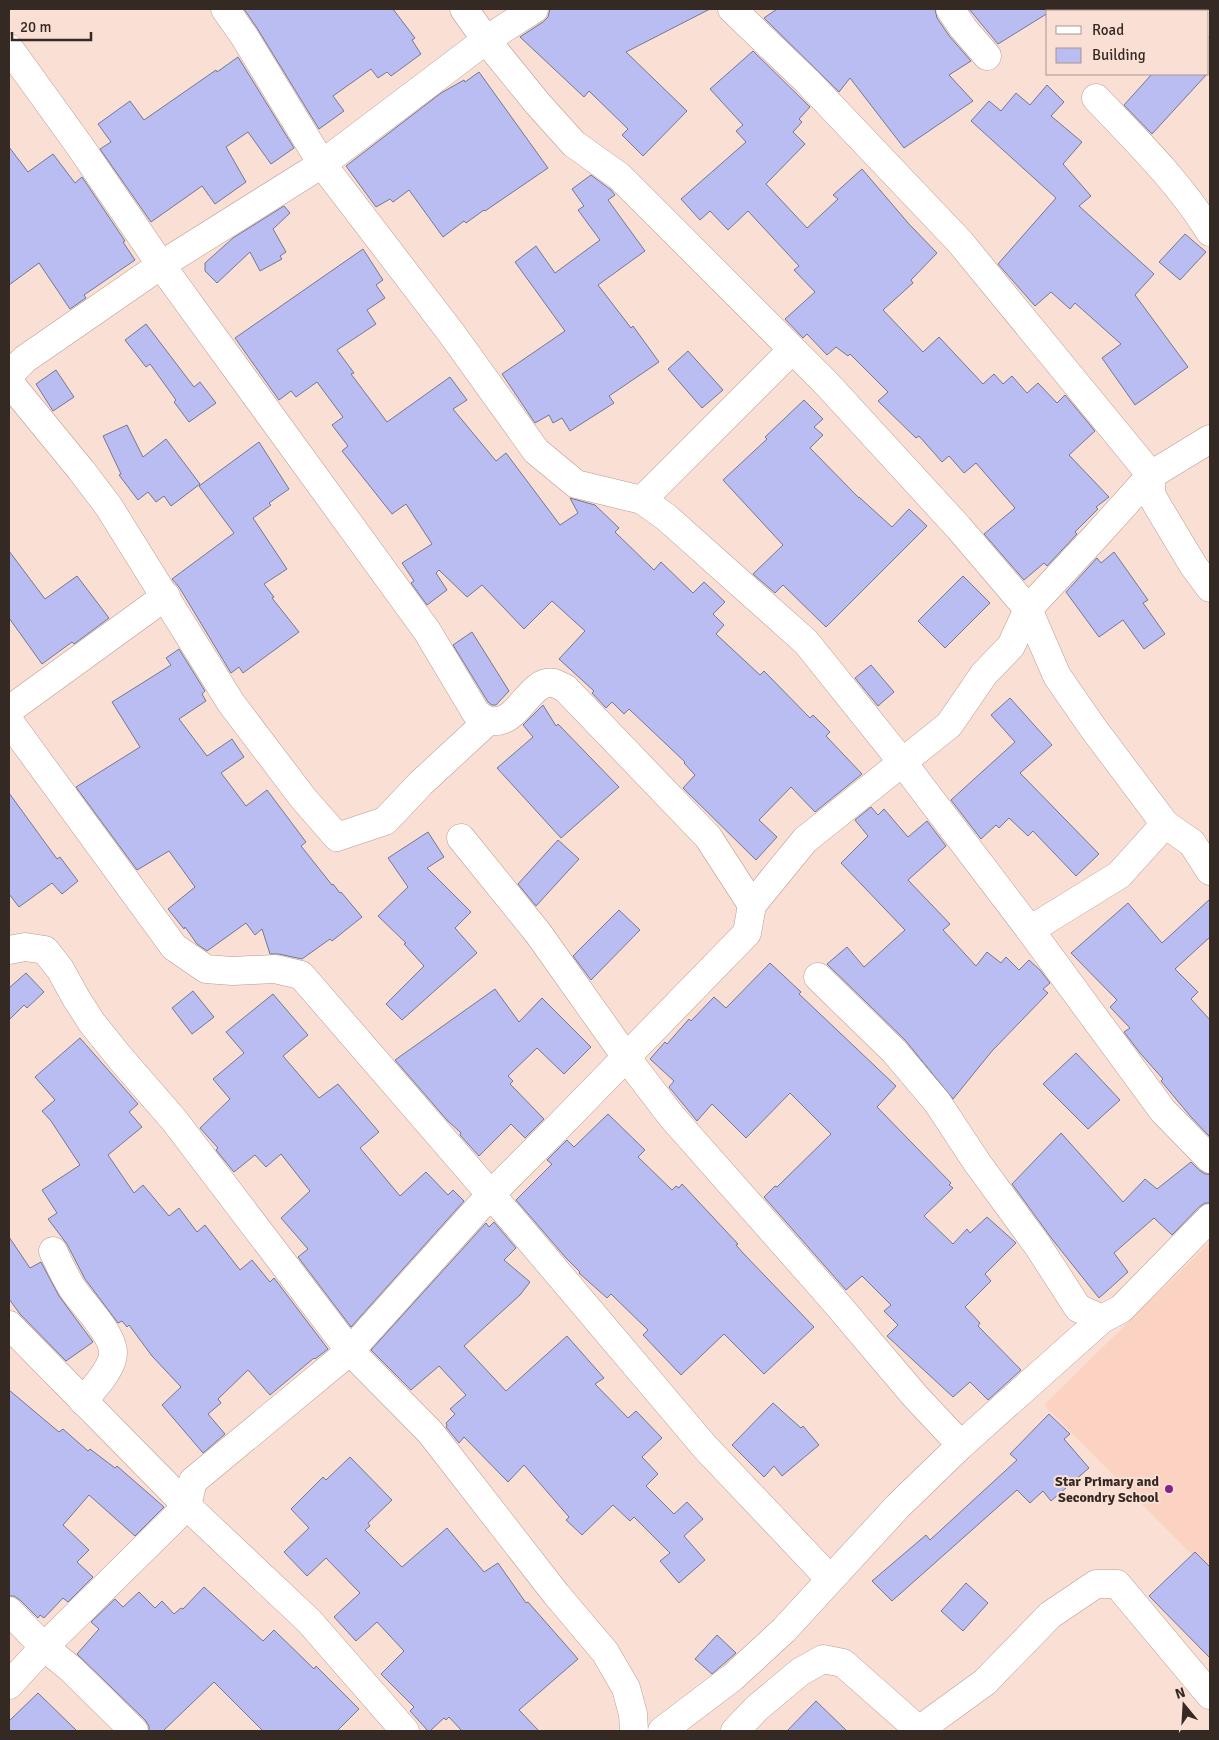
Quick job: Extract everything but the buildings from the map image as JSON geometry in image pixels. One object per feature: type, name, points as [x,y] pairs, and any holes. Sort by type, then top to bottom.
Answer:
[{"type":"street","points":[[225,9],[244,36],[322,164],[452,334],[536,451],[576,484],[642,500],[666,517],[806,642],[903,763],[1030,930],[1163,1111],[1210,1159]]},
{"type":"street","points":[[464,9],[486,40],[538,104],[574,144],[619,176],[827,384],[959,528],[1028,609],[1057,676],[1094,728],[1165,824],[1192,843],[1210,871]]},
{"type":"street","points":[[9,375],[25,359],[161,265],[322,164],[486,40],[534,9]]},
{"type":"street","points":[[732,9],[807,81],[960,242],[1151,475],[1151,494],[1210,588]]},
{"type":"street","points":[[950,9],[963,28],[987,56]]},
{"type":"street","points":[[9,48],[88,158],[161,265],[428,631],[476,713],[488,721],[501,721],[516,710],[536,688],[544,683],[554,683],[565,688],[708,837],[752,905]]},
{"type":"street","points":[[1096,98],[1150,155],[1194,206],[1210,232]]},
{"type":"street","points":[[642,500],[792,350]]},
{"type":"street","points":[[9,382],[109,507],[231,703],[303,798],[337,837],[385,821],[421,782],[488,721]]},
{"type":"street","points":[[9,1685],[44,1647],[187,1506],[193,1481],[350,1351],[491,1194],[560,1126],[747,932],[752,905],[805,840],[949,725],[984,674],[1012,646],[1028,609],[1151,475],[1210,439]]},
{"type":"street","points":[[9,710],[166,596]]},
{"type":"street","points":[[9,721],[174,947],[206,968],[232,971],[275,969],[301,975],[491,1194],[705,1448],[830,1578]]},
{"type":"street","points":[[1030,930],[1119,875],[1165,824]]},
{"type":"street","points":[[461,838],[538,933],[672,1117],[832,1297],[915,1396],[961,1445]]},
{"type":"street","points":[[9,950],[24,947],[45,950],[60,968],[92,1023],[174,1120],[350,1351],[430,1432],[556,1594],[605,1652],[626,1688],[633,1714],[634,1731]]},
{"type":"street","points":[[818,977],[894,1051],[937,1102],[978,1164],[1038,1246],[1078,1308],[1102,1319]]},
{"type":"street","points":[[662,1731],[734,1677],[784,1630],[898,1506],[961,1445],[1102,1319],[1121,1309],[1210,1218]]},
{"type":"street","points":[[52,1252],[74,1291],[104,1330],[113,1348],[114,1355],[104,1375],[83,1401]]},
{"type":"street","points":[[9,1325],[187,1506],[309,1621],[404,1731]]},
{"type":"street","points":[[735,1731],[757,1708],[800,1672],[823,1659],[843,1663],[919,1731],[985,1682],[1050,1615],[1096,1584],[1117,1584],[1210,1694]]},
{"type":"street","points":[[9,1611],[44,1647],[71,1669],[134,1731]]},
{"type":"shaded area","name":"Star Primary and Secondry School","points":[[1210,1242],[1210,1573],[1044,1405]]},
{"type":"place","name":"Star Primary and Secondry School","points":[[1169,1489]]}]
